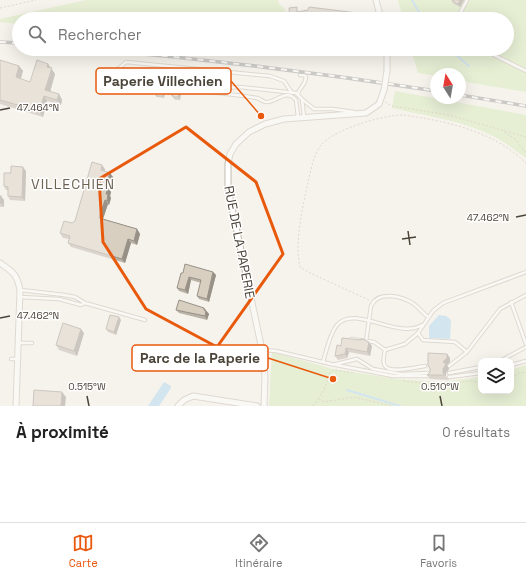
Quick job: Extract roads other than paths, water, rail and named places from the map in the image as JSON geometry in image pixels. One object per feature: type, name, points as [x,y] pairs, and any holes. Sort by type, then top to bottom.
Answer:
[{"type":"street","points":[[376,0],[379,12]]},
{"type":"street","name":"RUE DE LA PAPERIE","points":[[264,406],[265,372],[262,350],[230,198],[228,160],[230,154],[236,144],[253,129],[272,121],[298,117],[362,114],[372,110],[379,104],[384,90],[387,71],[387,56]]},
{"type":"street","points":[[0,263],[14,272],[18,280],[20,290],[16,406]]},
{"type":"street","points":[[178,406],[184,400],[193,396],[257,406]]},
{"type":"lane","points":[[461,12],[467,0]]},
{"type":"lane","points":[[496,56],[526,71]]},
{"type":"lane","points":[[117,70],[126,62],[270,76],[284,81],[293,93]]},
{"type":"lane","points":[[298,94],[305,83],[306,77],[304,75],[300,75]]},
{"type":"lane","points":[[298,117],[296,100],[290,96],[280,97],[270,102],[266,102],[256,98],[244,96],[140,84],[138,81],[141,79],[293,93],[298,94],[302,100],[314,109],[338,110],[362,114]]},
{"type":"lane","points":[[302,100],[304,117]]},
{"type":"lane","points":[[384,350],[405,344],[418,333],[428,317],[442,303],[526,272]]},
{"type":"lane","points":[[20,290],[75,297],[85,303],[145,320]]},
{"type":"lane","points":[[449,366],[467,352],[500,309],[526,295]]},
{"type":"lane","points":[[20,297],[59,299],[81,305],[85,303]]},
{"type":"lane","points":[[366,341],[371,306],[373,301],[381,297],[399,297],[413,304],[428,317]]},
{"type":"lane","points":[[511,302],[526,344]]},
{"type":"lane","points":[[323,362],[334,330],[338,324],[344,320],[358,318],[408,329],[416,328],[423,324]]},
{"type":"lane","points":[[418,333],[423,340],[455,342],[467,352]]},
{"type":"lane","points":[[351,339],[374,342],[384,350]]},
{"type":"lane","points":[[18,343],[32,343]]},
{"type":"lane","points":[[506,358],[526,347]]},
{"type":"lane","points":[[262,350],[276,351],[332,364],[401,376],[430,375],[397,373],[373,369],[354,359],[342,363],[332,364]]},
{"type":"lane","points":[[384,350],[383,362],[388,368],[400,370],[425,366]]},
{"type":"lane","points":[[11,359],[18,359]]},
{"type":"lane","points":[[514,364],[526,361]]},
{"type":"lane","points":[[359,369],[362,362]]},
{"type":"lane","points":[[449,373],[478,368]]},
{"type":"lane","points":[[449,377],[478,373]]},
{"type":"water","points":[[439,315],[446,316],[451,320],[450,339],[429,338],[429,326]]},
{"type":"water","points":[[164,382],[171,386],[171,388],[159,406],[148,406]]},
{"type":"waterway","points":[[412,0],[419,12]]},
{"type":"waterway","points":[[457,56],[469,66]]},
{"type":"waterway","points":[[347,390],[400,406]]},
{"type":"railway","points":[[0,42],[12,43]]},
{"type":"railway","points":[[166,56],[350,78],[430,90]]},
{"type":"railway","points":[[466,96],[526,106]]},
{"type":"place","name":"Paperie Villechien","points":[[261,116]]},
{"type":"place","name":"Parc de la Paperie","points":[[333,379]]},
{"type":"district","name":"VILLECHIEN","points":[[73,184]]}]
